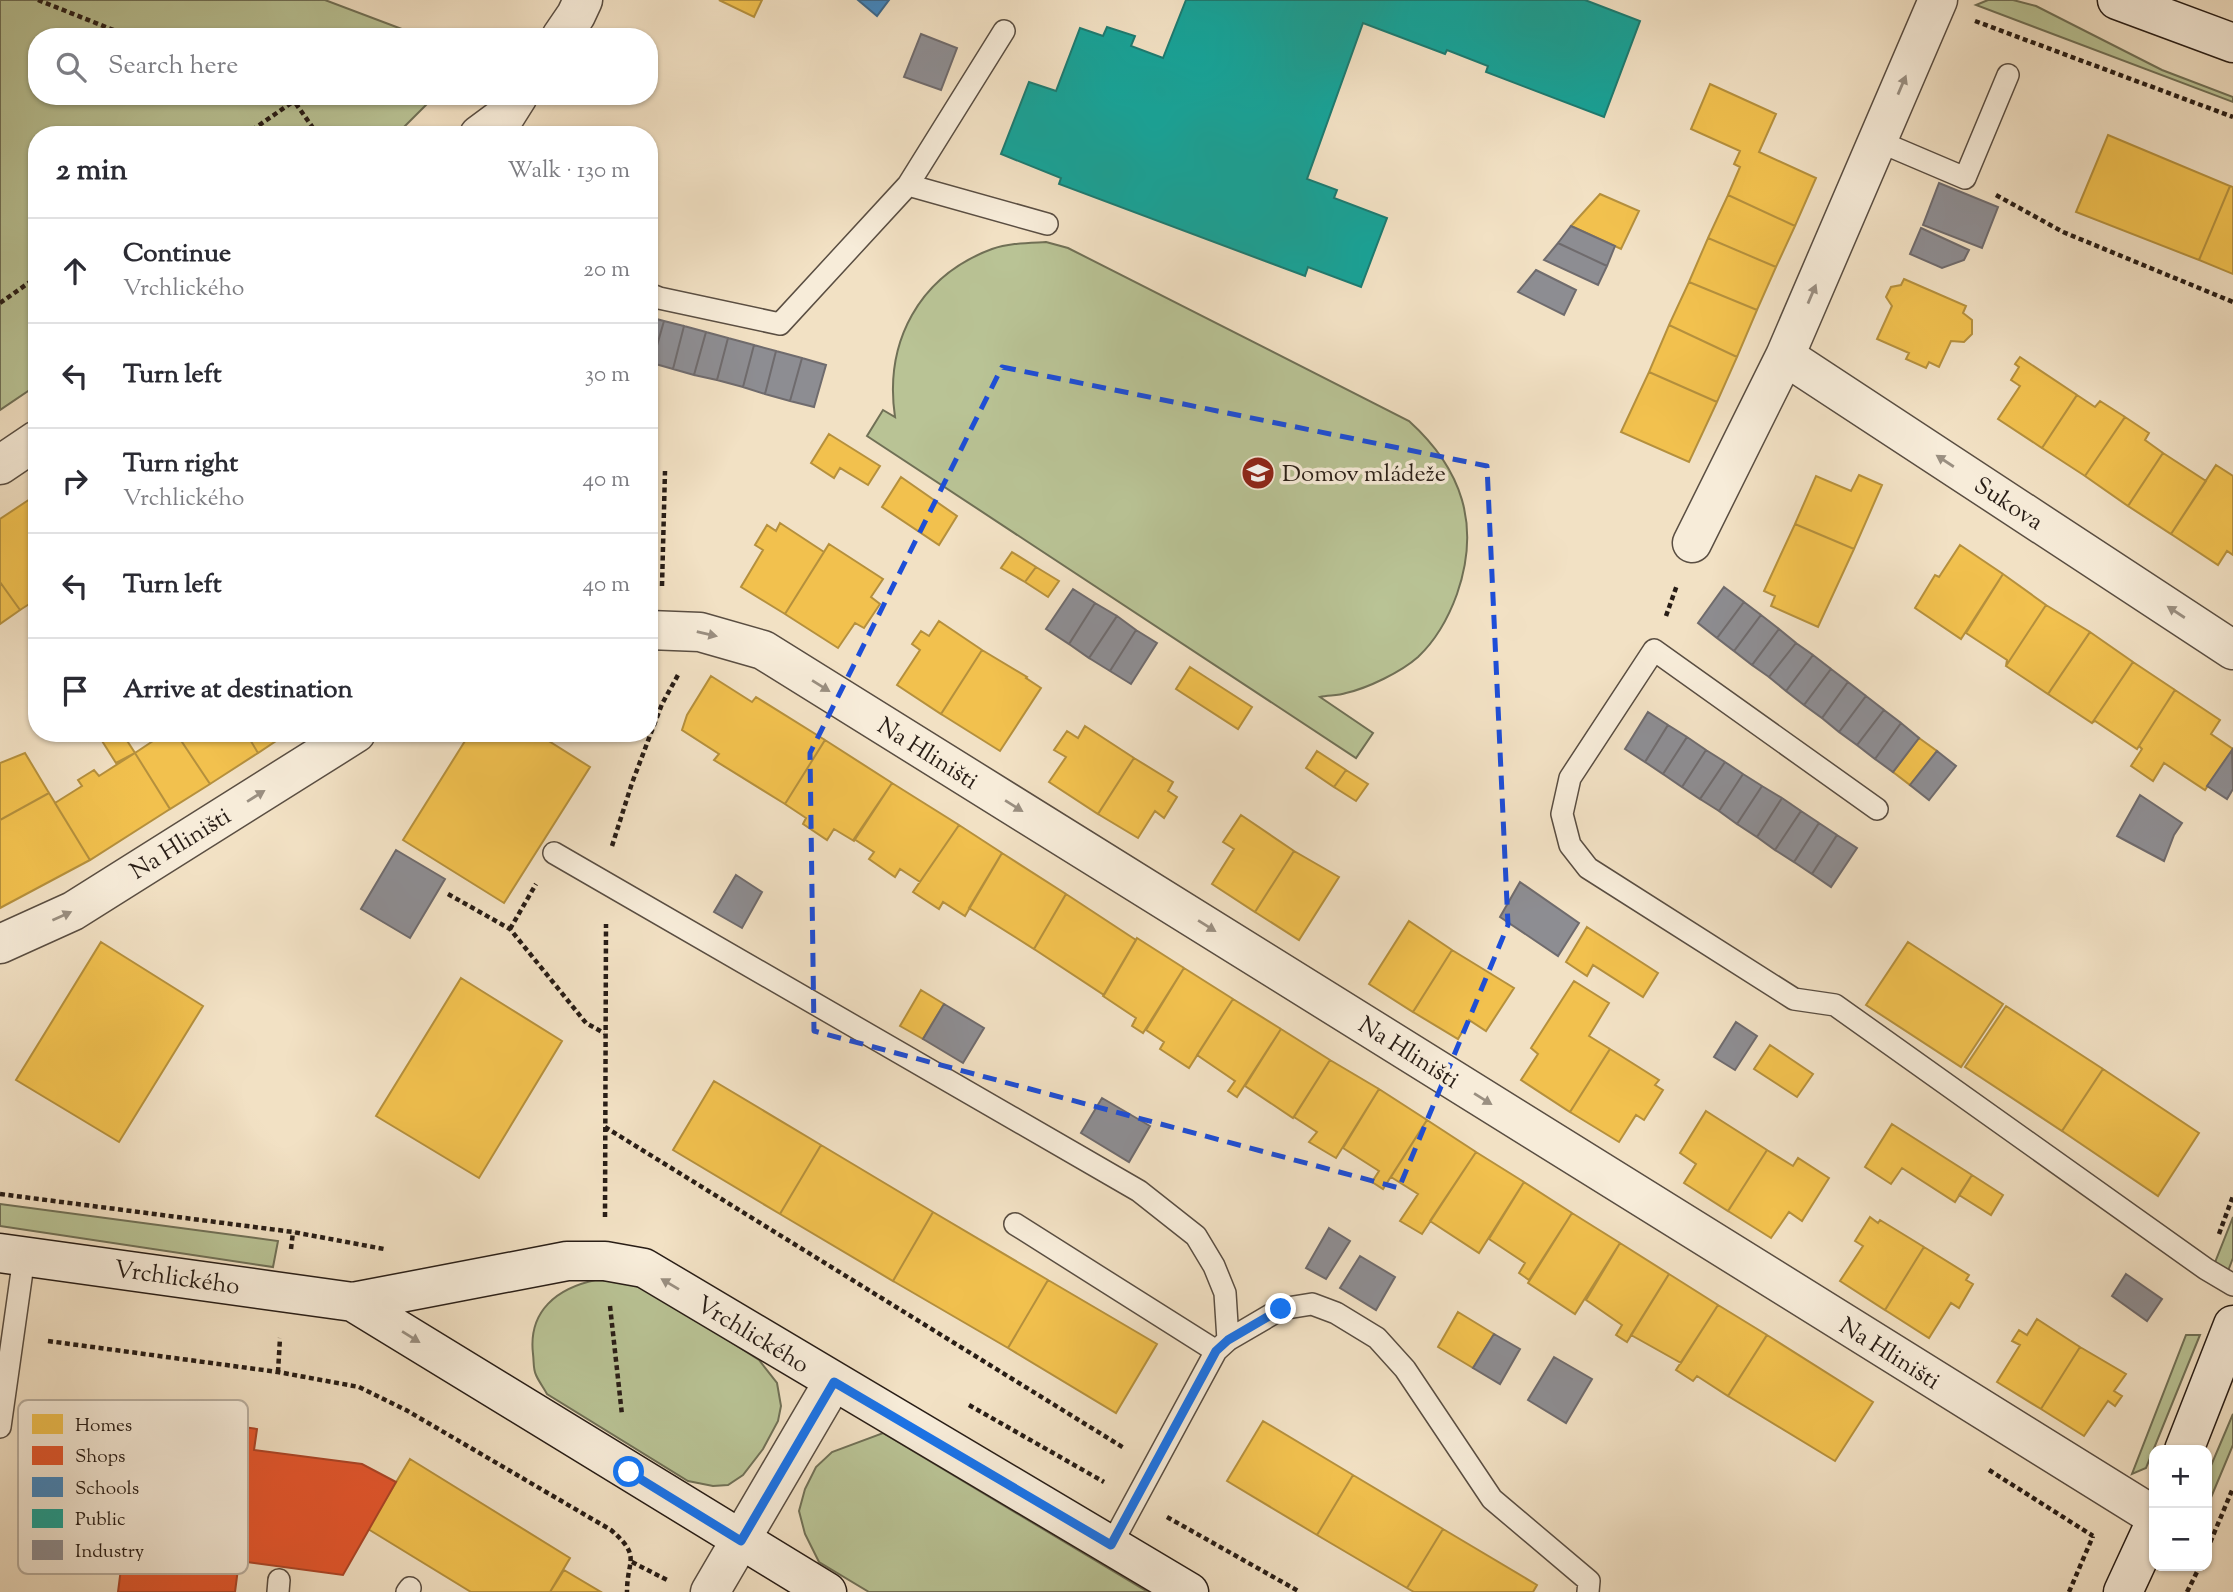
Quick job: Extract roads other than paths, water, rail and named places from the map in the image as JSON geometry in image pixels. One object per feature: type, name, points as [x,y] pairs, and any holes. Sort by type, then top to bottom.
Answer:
[{"type":"street","points":[[567,28],[583,0]]},
{"type":"street","points":[[1692,543],[1785,356],[1938,0]]},
{"type":"street","points":[[2117,0],[2233,43]]},
{"type":"street","points":[[491,126],[512,105]]},
{"type":"street","name":"Sukova","points":[[1785,356],[2229,639]]},
{"type":"street","points":[[0,465],[28,446]]},
{"type":"street","name":"Na Hliništi","points":[[658,615],[700,632],[763,650],[2149,1513]]},
{"type":"street","name":"Na Hliništi","points":[[0,944],[73,911],[342,742]]},
{"type":"street","name":"Vrchlického","points":[[12,1255],[353,1302],[567,1261],[605,1261],[644,1268],[1189,1592]]},
{"type":"street","name":"Vrchlického","points":[[353,1302],[827,1592]]},
{"type":"street","points":[[2186,1445],[2232,1330]]},
{"type":"street","points":[[710,1592],[834,1382]]},
{"type":"street","points":[[2123,1592],[2149,1536]]},
{"type":"lane","points":[[658,298],[780,324],[908,186],[1004,31]]},
{"type":"lane","points":[[1878,141],[1965,178],[2008,75]]},
{"type":"lane","points":[[908,186],[1047,224]]},
{"type":"lane","points":[[1877,809],[1654,650],[1570,778],[1562,814],[1570,845],[1588,868],[1794,999],[1835,1005],[2206,1269],[2233,1285]]},
{"type":"lane","points":[[555,853],[1139,1191],[1196,1236],[1214,1266],[1225,1293],[1222,1345],[1111,1545]]},
{"type":"lane","points":[[1015,1224],[1222,1345]]},
{"type":"lane","points":[[0,1427],[13,1336],[12,1255]]},
{"type":"lane","points":[[1222,1345],[1281,1309],[1312,1304],[1336,1312],[1377,1338],[1405,1368],[1492,1499],[1589,1581],[1588,1592]]},
{"type":"place","name":"Domov mládeže","points":[[1258,473]]}]
